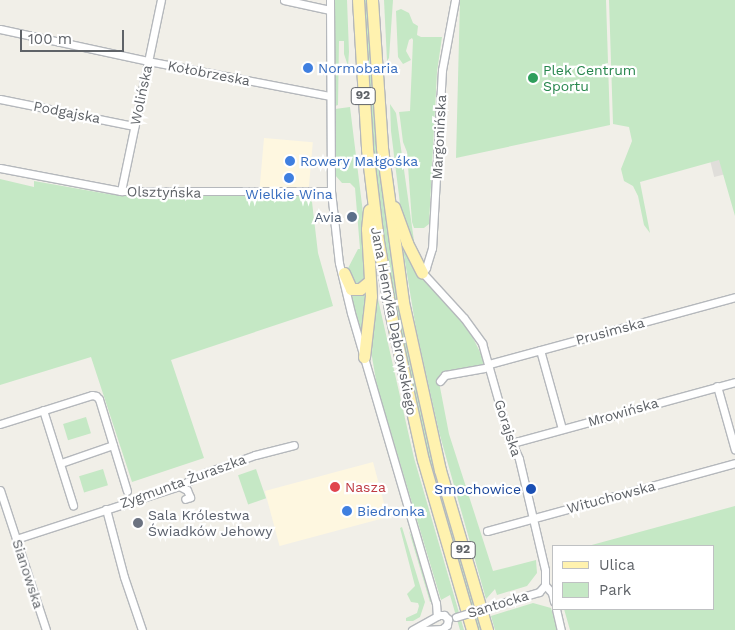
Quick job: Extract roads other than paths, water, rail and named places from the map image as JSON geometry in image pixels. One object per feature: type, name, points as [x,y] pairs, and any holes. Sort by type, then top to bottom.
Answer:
[{"type":"main road","name":"92","points":[[372,0],[376,73]]},
{"type":"main road","points":[[376,73],[380,0]]},
{"type":"main road","name":"Jana Henryka Dąbrowskiego","points":[[357,1],[371,188],[384,278],[407,397],[429,484],[472,630]]},
{"type":"main road","name":"Jana Henryka Dąbrowskiego","points":[[376,73],[386,187],[403,302],[440,470],[487,630]]},
{"type":"main road","points":[[386,187],[407,243],[422,272]]},
{"type":"main road","points":[[364,357],[371,296],[368,229],[371,188]]},
{"type":"main road","points":[[344,273],[350,289],[360,289],[370,281]]},
{"type":"street","name":"Wolińska","points":[[121,191],[161,0]]},
{"type":"street","points":[[284,0],[330,10]]},
{"type":"street","points":[[330,0],[331,191],[339,264],[433,594],[436,616],[434,624],[442,629]]},
{"type":"street","name":"Margonińska","points":[[422,272],[426,268],[432,248],[442,70],[455,0]]},
{"type":"street","name":"Kołobrzeska","points":[[0,29],[318,96],[330,96]]},
{"type":"street","name":"Podgajska","points":[[0,99],[134,126]]},
{"type":"street","name":"Olsztyńska","points":[[0,168],[121,191],[331,191]]},
{"type":"street","name":"Gorajska","points":[[422,272],[474,330],[518,459],[545,570],[545,585],[550,590],[552,596]]},
{"type":"street","name":"Prusimska","points":[[440,381],[446,376],[733,298]]},
{"type":"street","points":[[540,350],[562,429]]},
{"type":"street","name":"Mrowińska","points":[[512,443],[735,382]]},
{"type":"street","points":[[717,386],[735,450]]},
{"type":"street","points":[[0,424],[92,394],[96,396],[99,399],[127,491]]},
{"type":"street","points":[[44,410],[74,505]]},
{"type":"street","points":[[61,463],[114,445]]},
{"type":"street","name":"Zygmunta Żuraszka","points":[[16,539],[179,486],[205,473],[255,455],[294,445]]},
{"type":"street","name":"Wituchowska","points":[[487,531],[735,463]]},
{"type":"street","points":[[179,486],[187,490],[190,497],[186,499]]},
{"type":"street","name":"Sianowska","points":[[0,490],[46,630]]},
{"type":"street","points":[[106,509],[142,630]]},
{"type":"street","name":"Santocka","points":[[452,618],[539,592],[545,585]]},
{"type":"street","points":[[556,610],[561,630]]},
{"type":"street","points":[[412,630],[436,616],[443,614],[452,618],[442,629],[423,630]]},
{"type":"place","name":"Normobaria","points":[[308,68]]},
{"type":"place","name":"Plek Centrum Sportu","points":[[533,78]]},
{"type":"place","name":"Rowery Małgośka","points":[[290,161]]},
{"type":"place","name":"Wielkie Wina","points":[[289,178]]},
{"type":"place","name":"Avia","points":[[352,217]]},
{"type":"place","name":"Nasza","points":[[335,487]]},
{"type":"place","name":"Smochowice","points":[[531,489]]},
{"type":"place","name":"Biedronka","points":[[347,511]]},
{"type":"place","name":"Sala Królestwa Świadków Jehowy","points":[[138,523]]}]
